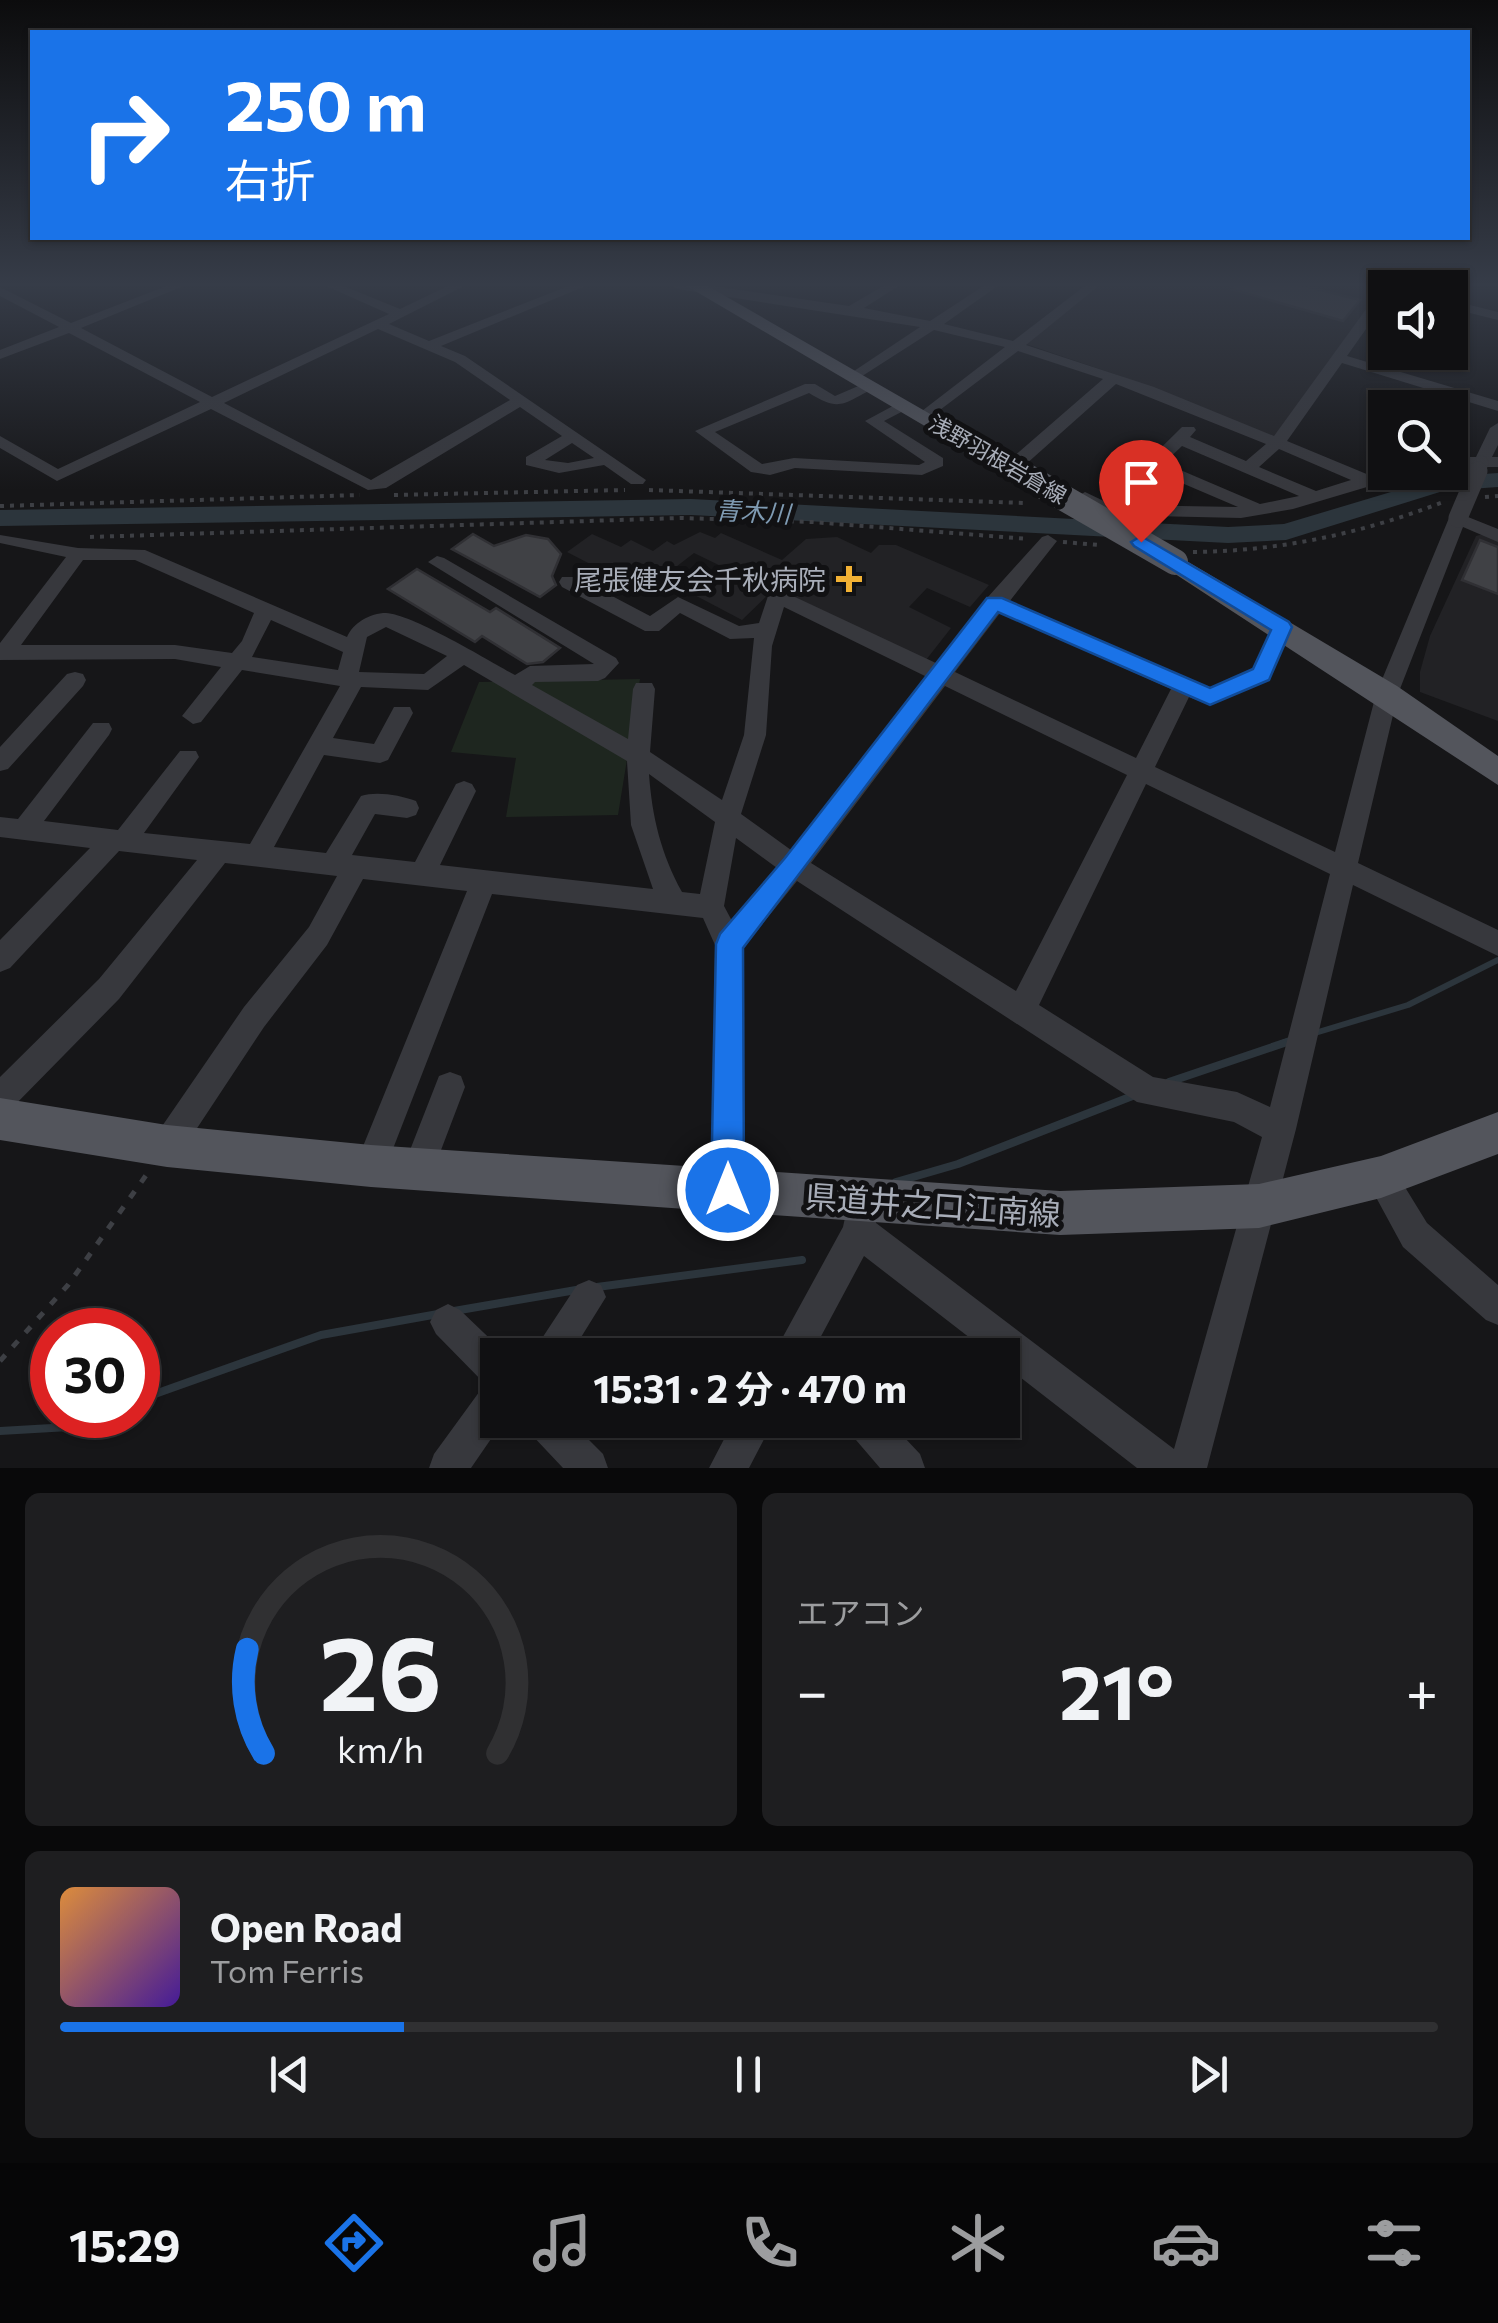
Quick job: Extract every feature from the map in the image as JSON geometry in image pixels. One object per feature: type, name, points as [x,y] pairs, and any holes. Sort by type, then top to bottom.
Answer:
[{"type":"main road","name":"浅野羽根岩倉線","points":[[813,354],[1072,502],[1176,556],[1498,772]]},
{"type":"main road","name":"県道井之口江南線","points":[[0,1119],[168,1146],[371,1166],[728,1190],[860,1216],[1259,1206],[1381,1177],[1498,1133]]},
{"type":"street","points":[[118,354],[368,485],[380,484],[520,400]]},
{"type":"street","points":[[0,442],[57,476],[315,354]]},
{"type":"street","points":[[450,354],[636,480]]},
{"type":"street","points":[[898,354],[834,402],[810,387],[703,431],[756,468],[770,470],[794,463],[922,470],[937,462],[873,421],[904,405]]},
{"type":"street","points":[[924,417],[1006,354]]},
{"type":"street","points":[[1039,354],[1204,413],[1366,480]]},
{"type":"street","points":[[1248,468],[1277,444],[1346,354]]},
{"type":"street","points":[[1342,359],[1498,406]]},
{"type":"street","points":[[1019,461],[1112,378]]},
{"type":"street","points":[[1108,510],[1204,413]]},
{"type":"street","points":[[1188,1468],[1280,1129],[1387,694],[1454,509],[1490,462],[1498,428]]},
{"type":"street","points":[[573,436],[532,461],[542,467],[589,467],[606,459]]},
{"type":"street","points":[[1180,439],[1314,496]]},
{"type":"street","points":[[986,453],[998,449],[1108,510],[1259,511],[1366,480]]},
{"type":"street","points":[[1154,465],[1259,511]]},
{"type":"street","points":[[1454,509],[1498,536]]},
{"type":"street","points":[[6,539],[138,554],[353,648]]},
{"type":"street","points":[[729,944],[794,866],[994,602],[1048,541]]},
{"type":"street","points":[[5,658],[77,546]]},
{"type":"street","points":[[437,562],[609,663],[598,672],[530,674],[518,686]]},
{"type":"street","points":[[569,582],[652,626],[678,604],[737,634],[768,629]]},
{"type":"street","points":[[728,1190],[729,944],[711,907],[727,821],[755,735],[768,629],[778,596],[1498,942]]},
{"type":"street","points":[[994,602],[1210,697],[1262,674],[1282,627]]},
{"type":"street","points":[[194,716],[252,644],[265,612]]},
{"type":"street","points":[[258,853],[320,745],[350,679],[358,634],[374,622],[388,620],[463,655],[667,773],[727,821],[794,866],[1148,1091],[1238,1106],[1280,1129]]},
{"type":"street","points":[[5,658],[175,652],[350,679],[428,682],[463,655]]},
{"type":"street","points":[[0,762],[75,680]]},
{"type":"street","points":[[1022,1010],[1184,684]]},
{"type":"street","points":[[644,689],[634,790],[658,876],[674,904]]},
{"type":"street","points":[[320,745],[380,754],[402,713]]},
{"type":"street","points":[[11,828],[101,729]]},
{"type":"street","points":[[0,959],[119,840],[188,757]]},
{"type":"street","points":[[422,875],[464,791]]},
{"type":"street","points":[[168,1146],[254,1017],[318,936],[369,803],[407,808]]},
{"type":"street","points":[[11,828],[711,907]]},
{"type":"street","points":[[0,1098],[108,989],[219,852]]},
{"type":"street","points":[[371,1166],[483,884]]},
{"type":"street","points":[[419,1168],[450,1087]]},
{"type":"street","points":[[1381,1177],[1416,1236],[1498,1308]]},
{"type":"street","points":[[800,1338],[860,1216],[1168,1468]]},
{"type":"street","points":[[561,1338],[589,1298]]},
{"type":"street","points":[[448,1322],[480,1354]]},
{"type":"street","points":[[448,1468],[480,1423]]},
{"type":"street","points":[[560,1438],[589,1468]]},
{"type":"street","points":[[728,1468],[744,1438]]},
{"type":"street","points":[[879,1438],[906,1468]]},
{"type":"path","points":[[379,495],[688,489],[978,503],[1072,502]]},
{"type":"path","points":[[0,506],[363,495]]},
{"type":"path","points":[[1482,497],[1498,496]]},
{"type":"path","points":[[1176,556],[1329,541],[1454,509]]},
{"type":"path","points":[[77,546],[680,518],[793,520],[1107,546]]},
{"type":"path","points":[[0,1362],[68,1285],[168,1146]]},
{"type":"shaded area","points":[[1054,354],[1337,354],[1273,439],[1120,376]]},
{"type":"shaded area","points":[[700,532],[715,538],[721,533],[782,560],[806,539],[837,537],[871,553],[879,545],[896,545],[989,585],[970,607],[927,588],[909,607],[951,628],[926,660],[775,588],[742,620],[687,591],[712,571],[724,577],[731,571],[694,553],[672,570],[677,574],[652,596],[567,552],[592,534],[621,547],[631,540],[653,551],[667,541],[674,545]]},
{"type":"shaded area","points":[[1483,534],[1498,541],[1498,721],[1420,692],[1420,672],[1430,636],[1476,536]]},
{"type":"shaded area","points":[[640,679],[618,815],[506,817],[516,758],[451,752],[479,682]]},
{"type":"building","points":[[473,534],[494,546],[526,535],[548,539],[561,554],[552,576],[556,585],[540,597],[452,549]]},
{"type":"building","points":[[1480,540],[1498,547],[1498,594],[1462,580]]},
{"type":"building","points":[[417,569],[490,612],[496,608],[560,648],[543,662],[527,664],[482,636],[475,642],[388,589]]},
{"type":"waterway","name":"青木川","points":[[0,518],[691,507],[1228,535],[1286,532],[1441,484],[1498,480]]},
{"type":"waterway","points":[[1315,1033],[1408,1005],[1498,960]]},
{"type":"waterway","points":[[1282,1043],[1291,1040]]},
{"type":"waterway","points":[[1169,1082],[1290,1041]]},
{"type":"waterway","points":[[896,1182],[958,1164],[1135,1095]]},
{"type":"waterway","points":[[597,1287],[802,1260]]},
{"type":"waterway","points":[[454,1311],[576,1290]]},
{"type":"waterway","points":[[160,1392],[321,1335],[438,1314]]},
{"type":"waterway","points":[[0,1431],[30,1429]]},
{"type":"place","name":"尾張健友会千秋病院","points":[[849,579]]},
{"type":"route","points":[[728,1190],[729,944],[794,866],[994,602],[1210,697],[1262,674],[1282,627],[1141,542]]}]
